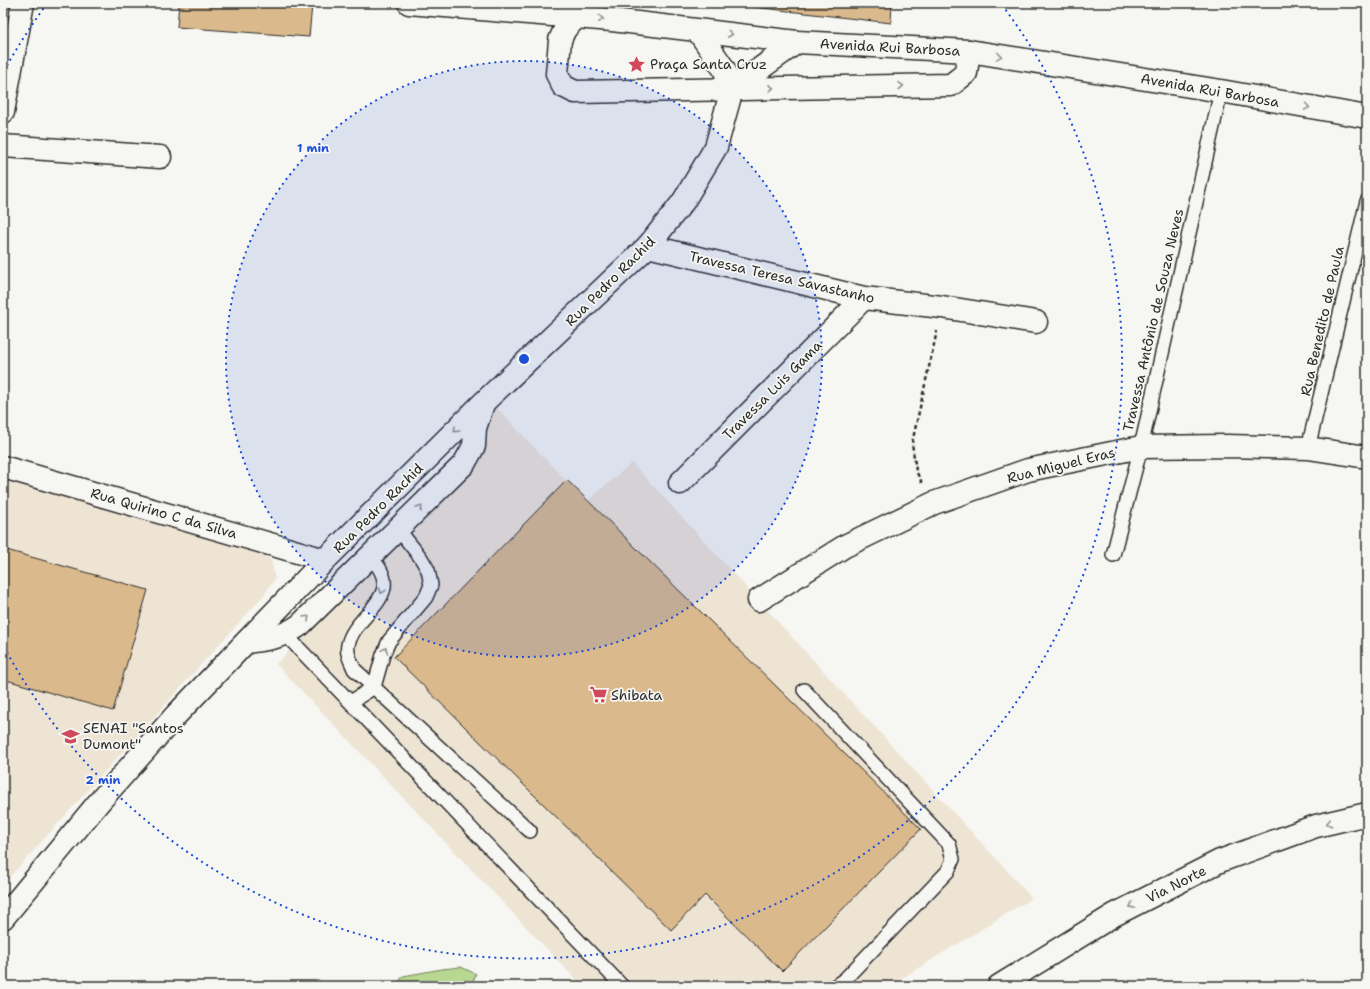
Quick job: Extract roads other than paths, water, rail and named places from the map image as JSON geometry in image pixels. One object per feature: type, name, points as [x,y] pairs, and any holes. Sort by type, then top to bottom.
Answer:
[{"type":"street","points":[[3,112],[23,3]]},
{"type":"street","name":"Avenida Rui Barbosa","points":[[409,3],[577,17],[797,42],[968,51],[1221,91],[1367,117]]},
{"type":"street","points":[[577,17],[565,29],[560,40],[557,74],[563,86],[575,92],[951,85],[966,73],[968,51]]},
{"type":"street","points":[[698,31],[724,69],[732,89]]},
{"type":"street","points":[[732,89],[797,42]]},
{"type":"street","name":"Rua Pedro Rachid","points":[[3,918],[99,802],[176,715],[246,642],[325,560],[484,402],[648,246],[682,202],[716,147],[732,89]]},
{"type":"street","points":[[3,146],[160,157]]},
{"type":"street","name":"Travessa Teresa Savastanho","points":[[648,246],[864,298],[942,307],[1036,322]]},
{"type":"street","name":"Travessa Luis Gama","points":[[680,483],[864,298]]},
{"type":"street","points":[[246,642],[286,635],[300,625],[464,464],[474,446],[476,428],[484,402]]},
{"type":"street","name":"Rua Miguel Eras","points":[[759,600],[845,546],[934,503],[1028,470],[1141,447],[1227,446],[1308,448],[1367,457]]},
{"type":"street","name":"Rua Quirino C da Silva","points":[[3,467],[325,560]]},
{"type":"street","name":"Via Norte","points":[[999,986],[1114,915],[1220,861],[1316,826],[1367,814]]},
{"type":"lane","name":"Travessa Antônio de Souza Neves","points":[[1113,555],[1141,447],[1221,91]]},
{"type":"lane","name":"Rua Benedito de Paula","points":[[1308,448],[1367,201]]},
{"type":"lane","points":[[351,702],[374,687],[383,655],[389,641],[426,597],[431,585],[428,570],[421,558],[398,529]]},
{"type":"lane","points":[[370,557],[377,564],[385,582],[383,592],[348,644],[347,654],[354,669],[530,831]]},
{"type":"lane","points":[[286,635],[622,986]]},
{"type":"lane","points":[[804,690],[949,844],[953,859],[948,871],[845,979],[835,986]]},
{"type":"place","name":"Praça Santa Cruz","points":[[637,64]]},
{"type":"place","name":"Shibata","points":[[598,695]]},
{"type":"place","name":"SENAI \"Santos Dumont\"","points":[[70,736]]}]
